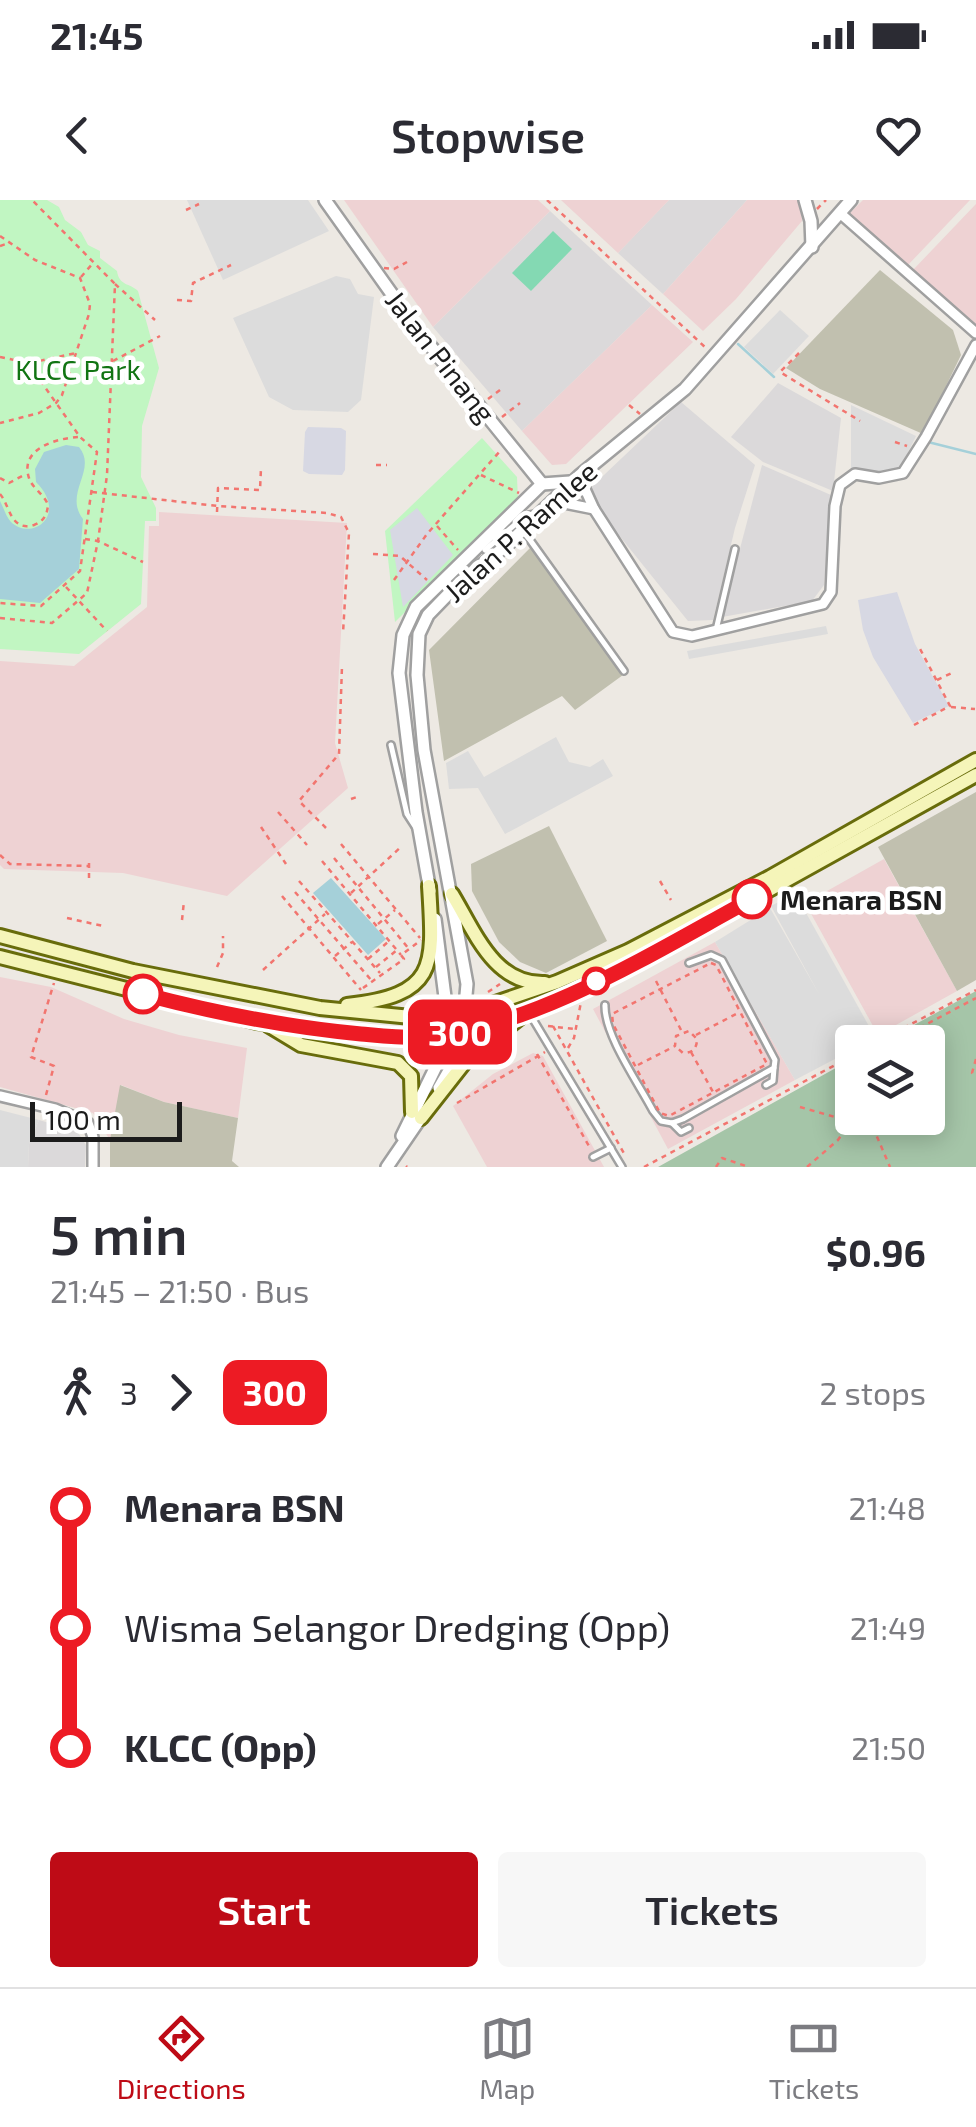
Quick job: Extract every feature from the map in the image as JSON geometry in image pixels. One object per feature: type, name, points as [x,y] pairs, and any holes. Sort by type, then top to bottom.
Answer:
[{"type":"main road","points":[[0,936],[133,971],[320,1008],[421,1018],[466,1014],[557,982],[628,951],[770,877],[976,760]]},
{"type":"main road","points":[[0,957],[265,1023],[424,1038],[464,1032],[528,1011],[659,951],[976,776]]},
{"type":"main road","points":[[320,1008],[388,998],[407,991],[422,977],[428,967],[432,938],[429,886]]},
{"type":"main road","points":[[452,894],[490,959],[506,973],[522,981],[557,982]]},
{"type":"main road","points":[[416,1115],[465,1062],[528,1011]]},
{"type":"main road","points":[[265,1023],[301,1045],[398,1063],[410,1076],[416,1115]]},
{"type":"street","name":"Jalan Pinang","points":[[326,200],[416,328],[542,484]]},
{"type":"street","name":"Jalan P. Ramlee","points":[[416,1115],[461,1050],[467,984],[424,750],[417,675],[418,634],[428,615],[460,582],[685,389],[851,200]]},
{"type":"street","points":[[812,247],[815,208]]},
{"type":"street","points":[[840,214],[976,333]]},
{"type":"street","points":[[542,484],[556,486],[576,479],[673,632],[692,636],[823,604],[831,592],[835,506],[840,485],[855,474],[898,476],[917,451],[976,344]]},
{"type":"street","name":"Jalan P. Ramlee","points":[[445,1034],[439,941],[420,835],[399,673],[403,634],[416,607],[542,484]]},
{"type":"street","points":[[554,501],[594,509]]},
{"type":"street","points":[[388,1167],[444,1050],[445,1034]]},
{"type":"street","points":[[0,1096],[42,1105],[88,1123],[93,1167]]},
{"type":"lane","points":[[485,550],[525,516],[543,512]]},
{"type":"lane","points":[[523,530],[624,670]]},
{"type":"lane","points":[[716,630],[734,550]]},
{"type":"lane","points":[[390,744],[407,814],[420,835]]},
{"type":"lane","points":[[689,964],[711,955],[722,960],[775,1060],[773,1082],[766,1085]]},
{"type":"lane","points":[[605,1005],[611,1032],[653,1111],[661,1121],[672,1123],[681,1132],[689,1128]]},
{"type":"lane","points":[[528,1011],[622,1167]]},
{"type":"lane","points":[[672,1123],[774,1068]]},
{"type":"lane","points":[[594,1157],[611,1148]]},
{"type":"path","points":[[32,200],[155,320]]},
{"type":"path","points":[[547,200],[708,349]]},
{"type":"path","points":[[815,208],[826,200]]},
{"type":"path","points":[[186,210],[199,204]]},
{"type":"path","points":[[0,236],[56,270],[80,278]]},
{"type":"path","points":[[0,246],[10,242]]},
{"type":"path","points":[[80,278],[94,262]]},
{"type":"path","points":[[383,268],[394,269],[407,262]]},
{"type":"path","points":[[177,300],[191,300],[194,283],[231,265]]},
{"type":"path","points":[[0,423],[21,420],[56,404],[69,383],[90,304],[80,278]]},
{"type":"path","points":[[0,618],[52,623],[87,593],[107,474],[115,284]]},
{"type":"path","points":[[112,361],[160,336]]},
{"type":"path","points":[[0,356],[28,363],[78,352]]},
{"type":"path","points":[[798,352],[780,372],[860,421]]},
{"type":"path","points":[[0,602],[41,606],[80,570],[92,492],[96,452],[80,437],[28,363]]},
{"type":"path","points":[[486,400],[504,386]]},
{"type":"path","points":[[502,418],[520,402]]},
{"type":"path","points":[[629,405],[641,415]]},
{"type":"path","points":[[0,494],[8,502],[9,514],[19,524],[30,526],[40,522],[48,505],[28,478],[29,462],[36,450],[57,438],[80,437]]},
{"type":"path","points":[[896,442],[917,451]]},
{"type":"path","points":[[394,580],[501,450]]},
{"type":"path","points":[[376,466],[387,465]]},
{"type":"path","points":[[217,512],[218,488],[260,490],[261,468]]},
{"type":"path","points":[[0,478],[9,483],[28,472]]},
{"type":"path","points":[[94,474],[107,474]]},
{"type":"path","points":[[480,474],[513,491]]},
{"type":"path","points":[[92,492],[340,517],[348,533],[344,633]]},
{"type":"path","points":[[436,525],[462,554]]},
{"type":"path","points":[[85,539],[143,562]]},
{"type":"path","points":[[373,554],[400,556],[428,581]]},
{"type":"path","points":[[65,586],[107,631]]},
{"type":"path","points":[[918,645],[950,706]]},
{"type":"path","points":[[326,828],[300,801],[338,754],[342,666]]},
{"type":"path","points":[[936,680],[954,672]]},
{"type":"path","points":[[914,725],[950,706],[975,709]]},
{"type":"path","points":[[351,799],[357,797]]},
{"type":"path","points":[[278,812],[307,845]]},
{"type":"path","points":[[261,827],[286,864]]},
{"type":"path","points":[[341,844],[421,940],[402,955]]},
{"type":"path","points":[[350,894],[402,846]]},
{"type":"path","points":[[0,855],[10,864],[89,866]]},
{"type":"path","points":[[89,858],[89,878]]},
{"type":"path","points":[[334,858],[409,949]]},
{"type":"path","points":[[282,896],[362,990],[404,958],[322,862]]},
{"type":"path","points":[[299,881],[380,973]]},
{"type":"path","points":[[660,881],[671,900]]},
{"type":"path","points":[[296,892],[372,980]]},
{"type":"path","points":[[182,920],[184,900]]},
{"type":"path","points":[[376,925],[397,910]]},
{"type":"path","points":[[263,970],[326,913]]},
{"type":"path","points":[[67,918],[103,926]]},
{"type":"path","points":[[217,967],[224,953],[223,936]]},
{"type":"path","points":[[368,960],[390,941]]},
{"type":"path","points":[[334,957],[352,942]]},
{"type":"path","points":[[384,945],[392,954]]},
{"type":"path","points":[[375,968],[397,950]]},
{"type":"path","points":[[374,954],[381,963]]},
{"type":"path","points":[[612,1014],[711,963],[716,965],[767,1064],[670,1116],[660,1112],[636,1066],[674,1046]]},
{"type":"path","points":[[656,981],[681,1031]]},
{"type":"path","points":[[42,1105],[54,1066],[31,1057],[55,982]]},
{"type":"path","points":[[488,992],[500,984]]},
{"type":"path","points":[[909,1025],[976,990]]},
{"type":"path","points":[[925,1025],[976,998]]},
{"type":"path","points":[[566,1050],[574,1038],[581,1002]]},
{"type":"path","points":[[695,1036],[740,1012]]},
{"type":"path","points":[[575,1029],[551,1026],[632,1167]]},
{"type":"path","points":[[681,1031],[695,1036],[696,1046],[691,1052],[684,1053],[674,1046],[681,1031]]},
{"type":"path","points":[[458,1103],[550,1048]]},
{"type":"path","points":[[691,1052],[714,1093]]},
{"type":"path","points":[[537,1055],[594,1157]]},
{"type":"path","points":[[976,1058],[972,1073],[976,1075]]},
{"type":"path","points":[[644,1167],[835,1065]]},
{"type":"path","points":[[800,1108],[835,1115]]},
{"type":"path","points":[[808,1167],[841,1135]]},
{"type":"path","points":[[876,1135],[890,1167]]},
{"type":"path","points":[[716,1167],[722,1158],[748,1167]]},
{"type":"shaded area","points":[[187,200],[308,200],[329,231],[223,280]]},
{"type":"shaded area","points":[[344,200],[538,200],[550,211],[433,327]]},
{"type":"shaded area","points":[[561,200],[669,200],[618,253]]},
{"type":"shaded area","points":[[669,200],[747,200],[663,294],[618,253]]},
{"type":"shaded area","points":[[747,200],[801,200],[802,221],[736,299],[703,331],[663,294]]},
{"type":"shaded area","points":[[863,200],[970,200],[907,266],[849,214]]},
{"type":"shaded area","points":[[976,204],[976,325],[913,270]]},
{"type":"shaded area","points":[[550,211],[652,305],[522,431],[433,327]]},
{"type":"shaded area","points":[[880,270],[953,330],[961,355],[923,434],[820,389],[786,368]]},
{"type":"shaded area","points":[[336,276],[350,279],[358,294],[374,297],[361,400],[348,412],[293,410],[269,397],[233,318]]},
{"type":"shaded area","points":[[652,305],[693,342],[566,464],[552,465],[522,431]]},
{"type":"shaded area","points":[[780,310],[809,336],[773,374],[744,347]]},
{"type":"shaded area","points":[[778,383],[841,418],[833,491],[763,462],[731,437]]},
{"type":"shaded area","points":[[681,402],[755,465],[713,620],[688,621],[585,493]]},
{"type":"shaded area","points":[[851,405],[916,436],[898,473],[851,469]]},
{"type":"shaded area","points":[[308,427],[346,431],[342,475],[303,471]]},
{"type":"shaded area","points":[[762,465],[831,495],[824,585],[812,601],[722,617]]},
{"type":"shaded area","points":[[417,508],[453,555],[403,607],[390,530]]},
{"type":"shaded area","points":[[159,512],[347,523],[335,743],[348,788],[227,896],[123,873],[4,869],[0,865],[0,661],[74,666],[147,607],[149,526],[159,526]]},
{"type":"shaded area","points":[[531,547],[623,675],[575,710],[562,696],[444,761],[429,650]]},
{"type":"shaded area","points":[[897,592],[915,644],[949,706],[913,723],[873,657],[858,600]]},
{"type":"shaded area","points":[[826,626],[828,634],[689,659],[687,651]]},
{"type":"shaded area","points":[[556,737],[569,762],[590,767],[603,759],[613,776],[505,834],[478,788],[449,789],[446,763],[468,751],[484,777]]},
{"type":"shaded area","points":[[976,792],[976,980],[957,991],[878,847]]},
{"type":"shaded area","points":[[549,826],[607,941],[546,973],[520,962],[499,942],[472,891],[471,864]]},
{"type":"shaded area","points":[[884,859],[957,991],[896,1025],[872,1025],[809,910],[811,900]]},
{"type":"shaded area","points":[[795,893],[868,1025],[835,1025],[835,1059],[795,1080],[715,942],[770,908],[819,994],[771,906]]},
{"type":"shaded area","points":[[715,942],[795,1080],[668,1149],[593,1009]]},
{"type":"shaded area","points":[[0,977],[51,987],[124,1019],[179,1035],[247,1048],[238,1118],[164,1102],[121,1085],[110,1140],[93,1113],[0,1087]]},
{"type":"shaded area","points":[[533,1053],[543,1056],[604,1167],[487,1167],[453,1106],[493,1074]]},
{"type":"shaded area","points":[[120,1085],[164,1102],[238,1118],[232,1161],[239,1167],[110,1167],[110,1140]]},
{"type":"shaded area","points":[[0,1110],[39,1120],[29,1144],[28,1167],[0,1167]]},
{"type":"shaded area","points":[[39,1120],[77,1131],[86,1145],[85,1167],[28,1167],[29,1144]]},
{"type":"green space","name":"KLCC Park","points":[[0,200],[47,200],[59,207],[65,220],[81,232],[88,245],[100,251],[100,258],[117,271],[122,282],[138,291],[159,368],[142,426],[141,477],[156,508],[156,521],[145,521],[141,604],[79,654],[0,649]]},
{"type":"green space","points":[[553,231],[572,249],[531,291],[512,273]]},
{"type":"green space","points":[[482,438],[517,477],[518,500],[395,622],[385,531]]},
{"type":"green space","points":[[976,991],[976,1167],[658,1167],[835,1068],[835,1135],[945,1135],[945,1025],[914,1025]]},
{"type":"water","points":[[66,445],[79,447],[85,464],[77,500],[83,519],[79,569],[40,603],[0,599],[0,501],[9,520],[19,527],[28,529],[44,522],[49,505],[36,482],[35,469],[44,452]]},
{"type":"water","points":[[331,878],[386,939],[368,955],[313,893]]},
{"type":"waterway","points":[[738,344],[774,377]]},
{"type":"waterway","points":[[928,442],[976,454]]},
{"type":"bus line","name":"300","points":[[143,994],[256,1022],[320,1030],[424,1038],[464,1032],[581,988],[659,951],[752,899]]},
{"type":"place","name":"Menara BSN","points":[[752,899]]}]
